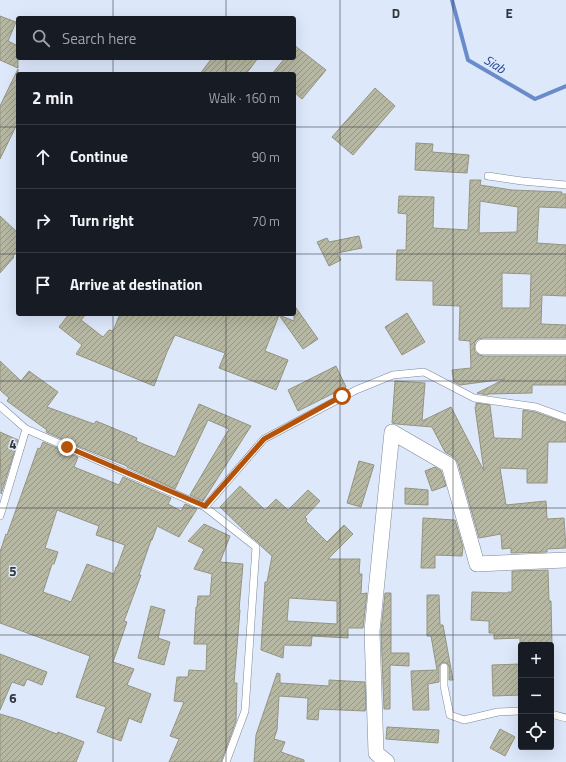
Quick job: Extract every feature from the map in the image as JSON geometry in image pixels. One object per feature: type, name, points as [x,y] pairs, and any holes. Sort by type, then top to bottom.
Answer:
[{"type":"street","points":[[483,348],[566,347]]},
{"type":"street","points":[[386,762],[376,753],[372,631],[392,432],[449,465],[477,564],[566,560]]},
{"type":"lane","points":[[488,176],[566,185]]},
{"type":"lane","points":[[205,506],[264,439],[356,390],[393,375],[424,372],[474,398],[536,407],[566,418]]},
{"type":"lane","points":[[0,406],[26,430],[205,506],[256,547],[245,711],[226,762]]},
{"type":"lane","points":[[0,516],[26,430]]},
{"type":"lane","points":[[444,668],[444,686],[450,715],[464,720],[498,712],[518,711]]},
{"type":"lane","points":[[554,715],[566,718]]},
{"type":"building","points":[[0,16],[16,22],[8,41],[16,45],[16,60],[18,60],[18,68],[0,60]]},
{"type":"building","points":[[296,47],[326,70],[302,99],[296,94],[296,72],[274,72],[283,60],[296,60]]},
{"type":"building","points":[[210,60],[256,60],[248,72],[202,72]]},
{"type":"building","points":[[16,73],[16,126],[0,159],[0,106]]},
{"type":"building","points":[[375,88],[395,106],[353,155],[332,137]]},
{"type":"building","points":[[416,143],[433,144],[432,152],[469,155],[467,173],[415,170]]},
{"type":"building","points":[[470,180],[481,180],[480,185],[512,190],[562,192],[561,194],[566,194],[566,208],[539,207],[537,243],[566,245],[566,296],[542,295],[541,324],[566,325],[566,338],[483,338],[478,339],[475,342],[474,347],[475,352],[483,356],[566,356],[566,385],[532,385],[532,393],[488,395],[477,393],[505,379],[460,385],[454,382],[452,370],[471,368],[470,341],[459,340],[460,306],[433,305],[433,281],[396,280],[397,250],[406,250],[407,214],[398,213],[399,196],[434,197],[433,228],[468,230]],"holes":[[[480,201],[518,207],[517,232],[479,233]],[[502,273],[531,274],[530,308],[502,308]]]},
{"type":"building","points":[[0,216],[16,231],[16,252],[13,256],[14,257],[0,273]]},
{"type":"building","points":[[359,236],[362,248],[337,253],[341,260],[329,266],[317,242],[327,238],[329,242]]},
{"type":"building","points":[[296,308],[318,339],[303,349],[280,316],[294,321],[294,316],[296,316]]},
{"type":"building","points":[[407,313],[425,342],[402,355],[385,327]]},
{"type":"building","points":[[67,316],[84,316],[81,320],[103,337],[109,330],[113,331],[119,316],[279,316],[265,351],[288,360],[276,390],[219,368],[225,353],[175,335],[154,386],[76,354],[82,345],[59,327]]},
{"type":"building","points":[[0,361],[21,381],[29,371],[58,392],[47,407],[94,424],[96,421],[137,438],[136,441],[175,457],[199,404],[251,426],[203,501],[190,495],[229,429],[208,420],[175,489],[127,466],[46,432],[47,430],[7,401],[9,398],[0,390]]},
{"type":"building","points":[[336,366],[346,387],[298,411],[288,390]]},
{"type":"building","points":[[395,381],[425,383],[422,421],[451,407],[484,471],[475,407],[476,403],[490,405],[494,438],[522,439],[523,410],[535,412],[566,423],[566,442],[548,442],[547,483],[527,483],[527,469],[500,468],[506,505],[546,501],[547,519],[564,518],[566,548],[547,549],[547,552],[511,553],[511,548],[502,549],[501,534],[479,538],[458,463],[454,457],[445,452],[432,427],[392,423]]},
{"type":"building","points":[[0,432],[18,440],[1,494]]},
{"type":"building","points":[[43,442],[78,457],[74,467],[119,485],[123,477],[171,498],[168,504],[181,511],[185,504],[197,509],[179,537],[157,526],[139,575],[141,575],[124,621],[127,622],[113,662],[134,669],[127,685],[151,694],[141,723],[129,718],[121,741],[97,732],[106,707],[76,697],[90,656],[0,623],[0,552],[38,448],[40,449]],"holes":[[[57,510],[99,526],[96,535],[125,545],[114,574],[87,564],[71,602],[43,592],[52,564],[54,564],[58,552],[45,548]]]},
{"type":"building","points":[[359,461],[374,465],[361,507],[347,503]]},
{"type":"building","points":[[435,467],[441,471],[446,486],[432,491],[425,471]]},
{"type":"building","points":[[240,486],[265,510],[276,499],[288,510],[308,490],[320,501],[305,517],[307,519],[306,521],[327,542],[344,525],[353,534],[328,559],[360,559],[359,574],[362,574],[361,594],[367,593],[363,628],[348,628],[348,638],[312,636],[311,646],[284,645],[283,658],[261,650],[265,582],[267,582],[272,556],[220,507]],"holes":[[[289,598],[337,601],[337,624],[287,621]]]},
{"type":"building","points":[[405,488],[428,490],[428,505],[405,504]]},
{"type":"building","points":[[423,518],[455,520],[463,547],[462,556],[435,555],[435,568],[421,568]]},
{"type":"building","points":[[204,524],[230,536],[220,562],[243,564],[234,683],[237,683],[236,721],[221,762],[169,762],[179,739],[170,736],[184,702],[174,701],[177,677],[188,677],[189,670],[206,671],[207,644],[194,644],[196,607],[198,596],[210,596],[212,574],[194,569],[204,549],[188,541]]},
{"type":"building","points":[[548,570],[549,601],[551,601],[552,642],[520,642],[520,638],[494,639],[494,633],[489,633],[489,621],[471,620],[472,592],[512,592],[512,571]]},
{"type":"building","points":[[385,593],[391,593],[391,653],[409,653],[409,666],[390,665],[390,709],[384,709],[381,631]]},
{"type":"building","points":[[427,595],[439,595],[440,625],[443,625],[453,680],[449,680],[448,664],[444,662],[441,663],[439,667],[439,682],[428,684],[429,710],[413,710],[411,671],[437,670],[431,636],[427,636]]},
{"type":"building","points":[[151,606],[165,610],[158,638],[170,642],[164,665],[138,658]]},
{"type":"building","points":[[0,654],[47,672],[42,685],[27,679],[24,686],[12,682],[0,710]]},
{"type":"building","points":[[518,664],[518,695],[493,696],[492,665]]},
{"type":"building","points":[[277,673],[280,674],[280,683],[329,686],[329,680],[365,682],[366,709],[365,711],[319,709],[318,720],[307,719],[308,698],[279,696],[277,730],[274,739],[285,742],[281,752],[304,760],[304,762],[254,762],[256,735]]},
{"type":"building","points":[[0,714],[57,734],[58,732],[84,742],[76,762],[0,762]]},
{"type":"building","points":[[387,727],[439,730],[438,743],[386,739]]},
{"type":"building","points":[[500,729],[515,737],[505,756],[490,748]]},
{"type":"waterway","name":"Siab","points":[[452,0],[468,60],[535,99],[566,86]]},
{"type":"route","points":[[67,447],[205,506],[264,439],[342,396]]}]
